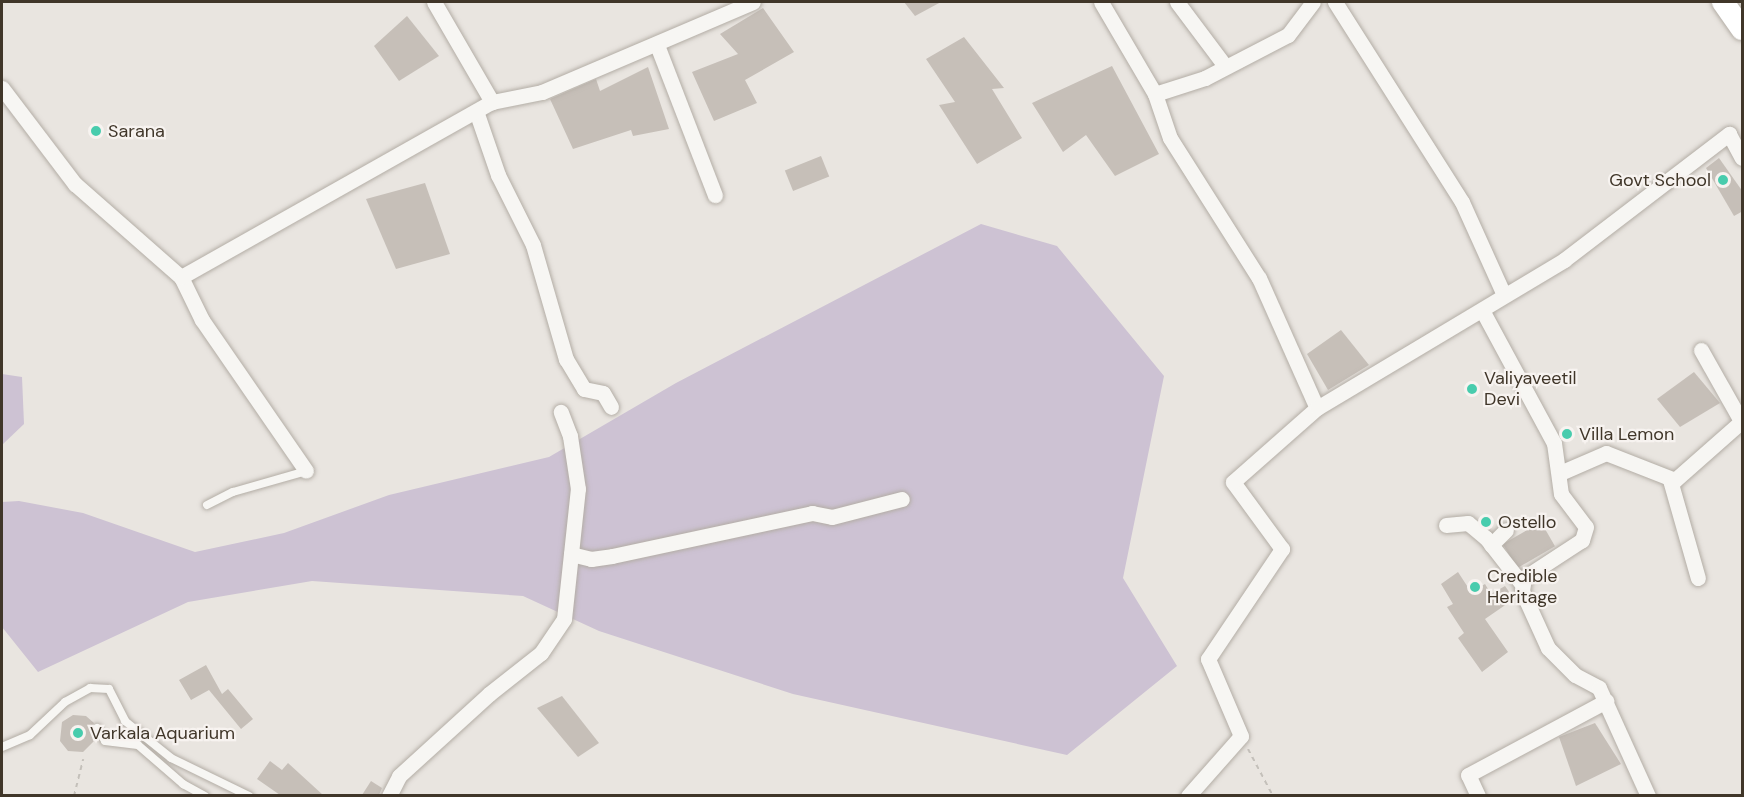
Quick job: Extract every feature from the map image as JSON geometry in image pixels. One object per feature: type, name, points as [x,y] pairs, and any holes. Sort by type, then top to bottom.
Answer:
[{"type":"main road","points":[[1723,2],[1743,29]]},
{"type":"street","points":[[434,2],[492,102]]},
{"type":"street","points":[[180,277],[492,102],[542,92],[657,45],[753,2]]},
{"type":"street","points":[[1101,2],[1155,94],[1170,138],[1259,278],[1317,408]]},
{"type":"street","points":[[1177,2],[1225,66]]},
{"type":"street","points":[[1155,94],[1205,78],[1288,35],[1313,2]]},
{"type":"street","points":[[1335,2],[1462,202],[1504,295]]},
{"type":"street","points":[[657,45],[715,195]]},
{"type":"street","points":[[2,88],[75,184],[180,277],[202,320],[306,471]]},
{"type":"street","points":[[476,111],[498,175],[533,245],[566,359],[584,389],[603,393],[611,407]]},
{"type":"street","points":[[1188,795],[1241,736],[1208,659],[1282,549],[1233,482],[1317,408],[1564,260],[1730,134],[1743,158]]},
{"type":"street","points":[[1482,310],[1554,443],[1560,473],[1561,494],[1582,520],[1586,533],[1582,540],[1521,583]]},
{"type":"street","points":[[1560,473],[1606,453],[1670,480],[1680,477],[1742,421],[1701,350]]},
{"type":"street","points":[[389,795],[399,776],[489,694],[541,653],[560,629],[564,619],[578,489],[570,436],[561,412]]},
{"type":"street","points":[[1670,480],[1698,578]]},
{"type":"street","points":[[571,554],[591,559],[612,556],[812,513],[832,517],[902,499]]},
{"type":"street","points":[[1446,525],[1468,523],[1491,545],[1521,583],[1531,614],[1548,648],[1575,675],[1595,683],[1606,701],[1648,795]]},
{"type":"street","points":[[1491,545],[1506,530]]},
{"type":"street","points":[[1478,795],[1468,775],[1606,701]]},
{"type":"lane","points":[[207,505],[233,492],[306,471]]},
{"type":"lane","points":[[2,747],[30,735],[64,702],[90,688],[109,689],[125,721],[171,758],[249,795]]},
{"type":"lane","points":[[97,728],[105,741],[138,745],[183,784],[205,795]]},
{"type":"path","points":[[1241,736],[1273,795]]},
{"type":"path","points":[[74,795],[83,759]]},
{"type":"shaded area","points":[[981,224],[1057,246],[1164,376],[1123,578],[1177,666],[1067,755],[793,694],[599,631],[523,596],[312,581],[188,602],[38,672],[2,627],[2,502],[19,501],[83,513],[195,552],[284,533],[389,495],[549,457],[676,383]]},
{"type":"shaded area","points":[[2,374],[22,377],[24,424],[2,445]]},
{"type":"building","points":[[904,2],[941,2],[915,16]]},
{"type":"building","points":[[763,8],[794,52],[745,80],[757,103],[714,121],[692,72],[738,54],[720,34]]},
{"type":"building","points":[[407,16],[439,56],[399,81],[374,46]]},
{"type":"building","points":[[964,37],[1004,88],[992,89],[1022,138],[977,164],[939,105],[955,102],[926,59]]},
{"type":"building","points":[[1112,66],[1159,154],[1115,176],[1086,135],[1063,152],[1032,103]]},
{"type":"building","points":[[648,67],[669,129],[633,136],[631,130],[573,149],[550,99],[596,79],[600,91]]},
{"type":"building","points":[[821,156],[829,176],[793,191],[785,171]]},
{"type":"building","name":"Govt School","points":[[1719,158],[1743,192],[1743,211],[1734,216],[1706,168]]},
{"type":"building","points":[[425,183],[450,254],[396,269],[366,199]]},
{"type":"building","points":[[1341,330],[1369,365],[1328,390],[1307,354]]},
{"type":"building","points":[[1694,372],[1720,403],[1680,427],[1657,399]]},
{"type":"building","points":[[1541,522],[1555,546],[1517,568],[1503,544]]},
{"type":"building","points":[[1458,572],[1471,592],[1485,584],[1491,594],[1505,586],[1514,599],[1485,619],[1508,652],[1482,672],[1458,638],[1464,633],[1447,607],[1453,604],[1441,584]]},
{"type":"building","points":[[206,665],[222,694],[228,689],[253,719],[241,729],[209,690],[191,700],[179,680]]},
{"type":"building","points":[[562,696],[599,743],[578,757],[537,708]]},
{"type":"building","name":"Varkala Aquarium","points":[[73,715],[86,716],[94,723],[91,729],[96,739],[83,752],[68,751],[60,741],[62,722]]},
{"type":"building","points":[[1595,723],[1621,764],[1576,786],[1559,737]]},
{"type":"building","points":[[270,761],[282,770],[288,763],[323,795],[280,795],[257,779]]},
{"type":"building","points":[[371,781],[382,788],[379,795],[362,795]]},
{"type":"place","name":"Sarana","points":[[96,131]]},
{"type":"place","name":"Govt School","points":[[1723,180]]},
{"type":"place","name":"Valiyaveetil Devi","points":[[1472,389]]},
{"type":"place","name":"Villa Lemon","points":[[1567,434]]},
{"type":"place","name":"Ostello","points":[[1486,522]]},
{"type":"place","name":"Credible Heritage","points":[[1475,587]]},
{"type":"place","name":"Varkala Aquarium","points":[[78,733]]}]
